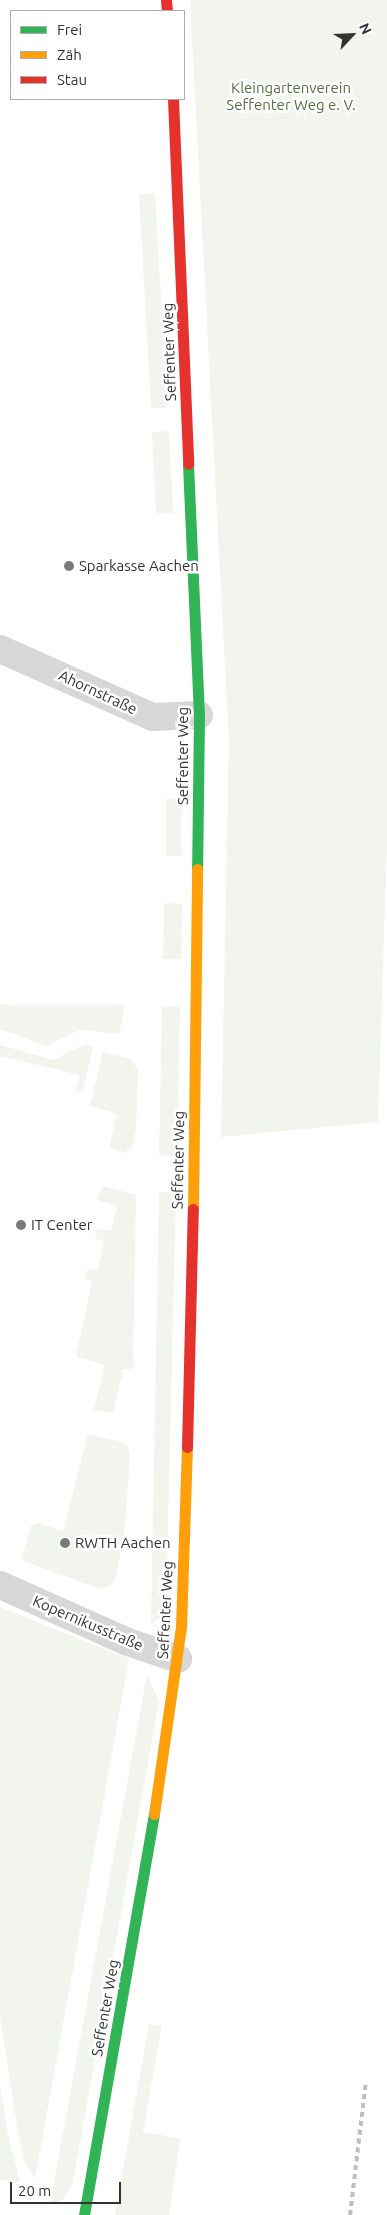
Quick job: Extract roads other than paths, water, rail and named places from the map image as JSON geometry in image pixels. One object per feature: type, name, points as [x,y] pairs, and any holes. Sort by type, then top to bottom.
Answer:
[{"type":"street","name":"Seffenter Weg","points":[[84,2215],[150,1844],[178,1659],[190,1341],[199,715],[173,100]]},
{"type":"street","name":"Ahornstraße","points":[[0,649],[154,717],[199,715]]},
{"type":"street","name":"Kopernikusstraße","points":[[0,1585],[128,1642],[178,1659]]},
{"type":"railway","points":[[350,2215],[366,2081]]},
{"type":"place","name":"Sparkasse Aachen","points":[[69,566]]},
{"type":"place","name":"IT Center","points":[[21,1225]]},
{"type":"place","name":"RWTH Aachen","points":[[65,1543]]},
{"type":"park label","name":"Kleingartenverein Seffenter Weg e. V.","points":[[291,96]]}]
